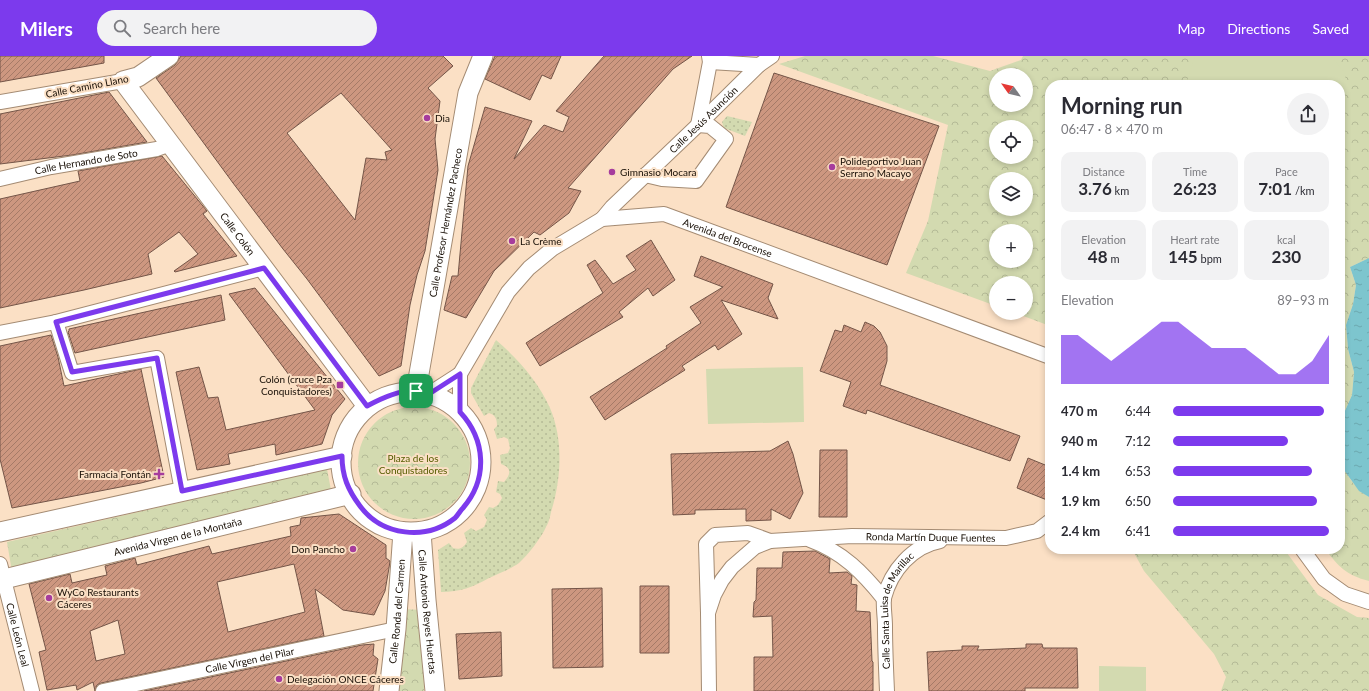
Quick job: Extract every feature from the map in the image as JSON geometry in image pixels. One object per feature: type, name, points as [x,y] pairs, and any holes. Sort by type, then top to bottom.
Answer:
[{"type":"main road","name":"Calle Camino Llano","points":[[123,81],[138,77],[169,56]]},
{"type":"main road","name":"Calle Profesor Hernández Pacheco","points":[[423,393],[468,93],[483,56]]},
{"type":"main road","name":"Calle Colón","points":[[123,81],[172,144],[367,406]]},
{"type":"main road","points":[[408,391],[423,393],[444,400],[460,412],[468,421],[476,437],[481,456],[480,473],[476,489],[467,504],[455,518],[439,527],[421,532],[403,532],[381,526],[369,518],[351,494],[342,467],[344,440],[349,427],[367,406],[379,400],[408,391]]},
{"type":"main road","points":[[0,532],[342,456]]},
{"type":"main road","name":"Avenida Virgen de la Montaña","points":[[1,574],[351,494]]},
{"type":"main road","name":"Calle Ronda del Carmen","points":[[389,691],[396,629],[403,532]]},
{"type":"main road","name":"Calle Antonio Reyes Huertas","points":[[421,532],[435,691]]},
{"type":"street","name":"Calle Jesús Asunción","points":[[602,219],[644,175],[698,125],[758,65],[772,56]]},
{"type":"street","points":[[644,175],[662,179],[696,181],[726,139],[710,126],[698,125],[709,59],[758,65]]},
{"type":"street","name":"Calle Camino Llano","points":[[0,102],[123,81]]},
{"type":"street","name":"Calle Hernando de Soto","points":[[0,179],[58,166],[156,149],[172,144]]},
{"type":"street","name":"Avenida del Brocense","points":[[423,393],[460,374],[508,292],[529,268],[552,248],[602,219],[664,214],[1045,354]]},
{"type":"street","points":[[0,333],[56,322],[264,268]]},
{"type":"street","points":[[56,322],[72,372],[157,358],[182,491]]},
{"type":"street","points":[[460,374],[460,412]]},
{"type":"street","name":"Ronda Martín Duque Fuentes","points":[[708,613],[706,544],[715,535],[748,533],[770,541],[852,536],[1006,538],[1037,531],[1045,525]]},
{"type":"street","name":"Calle Santa Luisa de Marillac","points":[[887,691],[884,599],[892,580],[900,567],[911,554],[927,544],[954,538]]},
{"type":"street","name":"Ronda Martín Duque Fuentes","points":[[807,539],[822,544],[852,564],[865,575],[884,599]]},
{"type":"street","points":[[709,691],[708,613],[714,595],[722,580],[732,567],[755,547],[770,541]]},
{"type":"street","points":[[1306,554],[1324,579],[1345,594],[1369,602]]},
{"type":"street","name":"Calle León Leal","points":[[1,574],[32,691]]},
{"type":"street","name":"Calle Virgen del Pilar","points":[[103,691],[396,629]]},
{"type":"green space","points":[[805,56],[933,56],[989,71],[989,112],[1033,112],[1033,68],[998,68],[1021,60],[1023,56],[1369,56],[1369,258],[1350,267],[1356,285],[1353,304],[1346,325],[1348,349],[1354,372],[1352,395],[1345,411],[1345,80],[1045,80],[1045,324],[1033,320],[1033,276],[989,276],[989,303],[906,273],[928,221],[948,125],[779,64]]},
{"type":"green space","points":[[1195,56],[1331,56],[1344,72],[1346,80],[1345,81],[1345,80],[1187,80]]},
{"type":"green space","points":[[727,116],[752,122],[745,136],[724,128],[722,122]]},
{"type":"green space","points":[[496,340],[527,371],[540,389],[550,408],[559,447],[560,460],[557,487],[549,521],[544,531],[534,546],[519,563],[472,586],[460,590],[441,592],[438,550],[449,543],[453,548],[461,548],[467,542],[464,533],[471,528],[476,531],[484,527],[487,520],[484,515],[489,507],[493,508],[498,505],[502,498],[500,494],[496,492],[498,481],[504,482],[509,474],[509,469],[501,464],[500,455],[508,453],[510,448],[508,439],[504,437],[497,439],[494,429],[497,426],[496,418],[489,413],[484,416],[471,393],[471,388]]},
{"type":"green space","points":[[803,367],[804,422],[708,424],[706,369]]},
{"type":"green space","name":"Plaza de los Conquistadores","points":[[414,407],[425,408],[435,412],[445,417],[453,424],[460,432],[465,442],[469,452],[469,474],[465,484],[460,494],[453,502],[445,509],[435,514],[425,518],[414,519],[403,518],[393,514],[383,509],[375,502],[368,494],[363,484],[359,474],[358,463],[359,452],[363,442],[368,432],[375,424],[383,417],[393,412],[403,408]]},
{"type":"green space","points":[[327,469],[331,490],[12,572],[7,542]]},
{"type":"green space","points":[[1345,470],[1359,489],[1369,497],[1369,581],[1354,576],[1344,570],[1329,554],[1345,554]]},
{"type":"green space","points":[[1135,554],[1288,554],[1318,595],[1357,617],[1369,618],[1369,691],[1221,691],[1226,677],[1214,654],[1144,571]]},
{"type":"green space","points":[[402,609],[423,610],[424,691],[392,691]]},
{"type":"green space","points":[[1099,666],[1146,667],[1146,691],[1099,691]]},
{"type":"water","points":[[1369,258],[1369,497],[1359,491],[1345,471],[1345,411],[1352,395],[1354,372],[1348,349],[1346,325],[1353,304],[1356,285],[1350,267]]},
{"type":"building","points":[[0,56],[104,56],[104,63],[0,82]]},
{"type":"building","points":[[181,56],[443,56],[453,66],[428,88],[440,101],[435,139],[438,170],[425,251],[417,275],[410,305],[401,366],[379,376],[233,183],[156,78],[175,65]],"holes":[[[341,93],[392,150],[385,152],[387,160],[366,158],[355,220],[287,133]]]},
{"type":"building","points":[[495,56],[561,56],[551,79],[542,75],[530,100],[485,79]]},
{"type":"building","points":[[604,56],[692,56],[673,69],[568,188],[581,191],[569,213],[540,235],[534,232],[494,271],[466,318],[444,310],[452,276],[458,276],[468,166],[485,107],[532,121],[514,159],[544,125],[563,132],[569,117],[556,111]]},
{"type":"building","name":"Polideportivo Juan Serrano Macayo","points":[[774,73],[939,126],[887,265],[726,207]]},
{"type":"building","points":[[109,92],[147,142],[72,155],[0,164],[0,114]]},
{"type":"building","points":[[162,156],[207,211],[203,214],[237,256],[175,272],[174,271],[198,254],[179,232],[148,254],[152,274],[0,308],[0,199],[80,181],[78,171]]},
{"type":"building","points":[[651,240],[675,280],[653,296],[648,288],[619,312],[623,317],[540,366],[526,343],[603,293],[587,265],[595,260],[613,284],[636,270],[626,256]]},
{"type":"building","points":[[701,256],[773,284],[768,298],[778,319],[721,300],[742,334],[718,350],[715,345],[682,366],[685,370],[605,420],[590,397],[667,348],[666,346],[701,323],[690,307],[723,287],[694,276]]},
{"type":"building","points":[[255,288],[345,399],[332,415],[322,444],[276,455],[275,444],[228,454],[230,464],[197,470],[176,372],[199,367],[208,398],[218,397],[226,430],[315,410],[229,294]]},
{"type":"building","points":[[221,295],[225,320],[75,353],[68,332],[69,329]]},
{"type":"building","points":[[865,322],[874,326],[880,332],[887,346],[887,361],[880,385],[1020,436],[1010,461],[867,410],[866,414],[843,406],[851,382],[820,371],[835,330],[842,332],[844,325],[861,332]]},
{"type":"building","points":[[51,335],[58,357],[64,386],[141,369],[164,477],[141,483],[12,508],[0,459],[0,346]]},
{"type":"building","points":[[788,441],[793,454],[803,493],[790,519],[771,509],[771,520],[746,521],[746,509],[695,510],[695,514],[673,515],[671,454],[770,451]]},
{"type":"building","points":[[820,450],[847,450],[847,517],[819,517]]},
{"type":"building","points":[[1028,458],[1045,465],[1045,499],[1017,488]]},
{"type":"building","points":[[339,514],[386,545],[386,558],[390,561],[389,568],[385,591],[374,615],[343,610],[315,589],[324,636],[101,683],[97,685],[95,691],[93,682],[77,690],[76,685],[47,690],[39,652],[46,650],[29,584],[70,574],[72,583],[107,575],[105,566],[135,558],[137,565],[209,546],[212,554],[291,536],[290,527],[300,525],[301,518]],"holes":[[[294,564],[305,612],[228,632],[217,582]],[[118,620],[125,654],[96,661],[90,631]]]},
{"type":"building","points":[[815,551],[830,559],[829,573],[847,572],[852,576],[851,584],[857,585],[856,611],[870,612],[873,691],[754,691],[754,657],[773,657],[772,616],[753,617],[754,602],[756,600],[757,568],[782,568],[783,552]]},
{"type":"building","points":[[640,586],[669,586],[669,653],[640,653]]},
{"type":"building","points":[[602,588],[603,667],[553,668],[552,589]]},
{"type":"building","points":[[501,632],[502,676],[459,679],[456,634]]},
{"type":"building","points":[[374,644],[373,655],[378,659],[373,691],[144,691],[362,645]]},
{"type":"building","points":[[1026,644],[1042,644],[1043,648],[1077,648],[1078,688],[1025,688],[1025,691],[929,691],[927,652],[962,650],[962,646],[979,646],[977,650],[1026,648]]},
{"type":"place","name":"Dia","points":[[427,118]]},
{"type":"place","name":"Polideportivo Juan Serrano Macayo","points":[[832,167]]},
{"type":"place","name":"Gimnasio Mocara","points":[[612,172]]},
{"type":"place","name":"La Crème","points":[[512,241]]},
{"type":"place","name":"Colón (cruce Pza Conquistadores)","points":[[340,385]]},
{"type":"place","name":"Farmacia Fontán","points":[[159,474]]},
{"type":"place","name":"Don Pancho","points":[[353,549]]},
{"type":"place","name":"WyCo Restaurants Cáceres","points":[[49,598]]},
{"type":"place","name":"Delegación ONCE Cáceres","points":[[279,679]]},
{"type":"route","points":[[264,268],[367,406],[394,395],[408,391],[416,391],[429,394],[460,374],[460,412],[468,421],[476,437],[481,456],[480,473],[476,489],[467,504],[455,518],[439,527],[421,532],[403,532],[381,526],[369,518],[351,494],[347,485],[342,467],[342,456],[182,491],[157,358],[72,372],[56,322],[264,268]]}]
